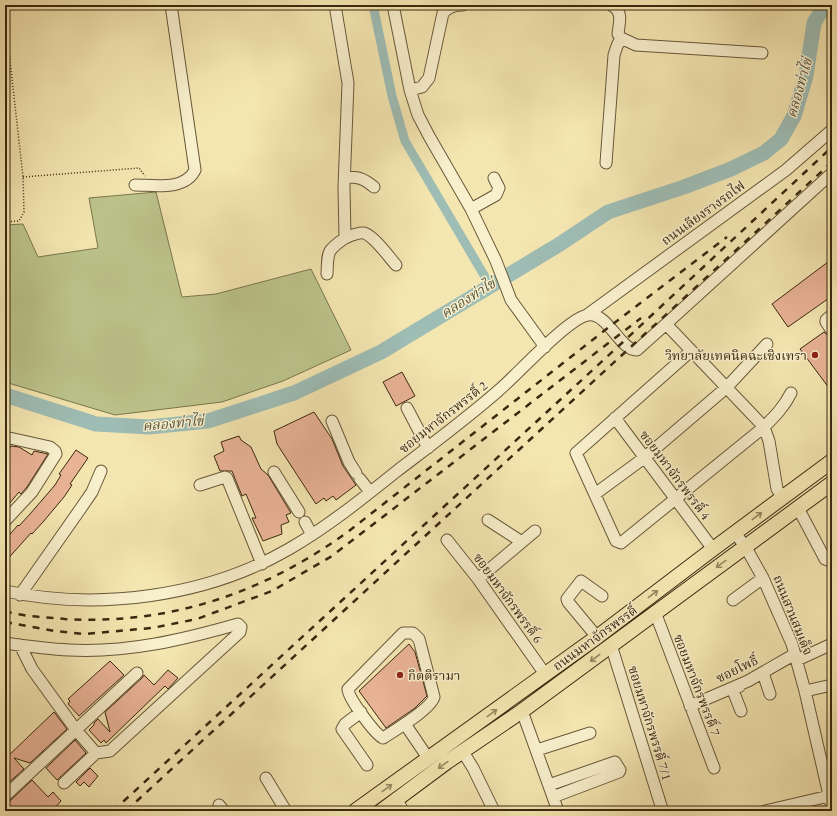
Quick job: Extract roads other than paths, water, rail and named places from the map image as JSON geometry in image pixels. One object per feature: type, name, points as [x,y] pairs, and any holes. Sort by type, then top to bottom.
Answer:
[{"type":"main road","name":"ถนนมหาจักรพรรดิ์","points":[[355,811],[597,637],[832,461]]},
{"type":"main road","name":"ถนนมหาจักรพรรดิ์","points":[[381,811],[400,805],[462,752],[522,712],[655,612],[832,483]]},
{"type":"street","points":[[135,185],[182,184],[189,179],[195,170],[171,5]]},
{"type":"street","points":[[335,5],[348,84],[345,238]]},
{"type":"street","points":[[393,5],[410,90],[418,115],[471,209],[487,241],[510,300],[545,347]]},
{"type":"street","points":[[410,90],[422,87],[429,78],[443,13],[455,6],[463,5]]},
{"type":"street","points":[[611,5],[618,10],[620,15],[618,34],[621,38],[636,45],[762,53]]},
{"type":"street","points":[[606,163],[614,55],[621,38]]},
{"type":"street","name":"ถนนเลียงรางรถไฟ","points":[[587,315],[786,170],[832,130]]},
{"type":"street","points":[[587,315],[595,315],[630,348],[637,350],[832,173]]},
{"type":"street","points":[[345,178],[357,177],[363,179],[374,187]]},
{"type":"street","points":[[471,209],[496,195],[499,188],[494,178]]},
{"type":"street","points":[[327,274],[328,253],[330,249],[345,238],[360,233],[364,233],[371,237],[396,265]]},
{"type":"street","name":"ซอยมหาจักรพรรดิ์ 2","points":[[5,591],[20,595],[57,598],[102,600],[128,598],[155,595],[213,583],[262,564],[333,521],[498,392],[570,324],[587,315]]},
{"type":"street","points":[[832,315],[827,318],[826,322],[832,331]]},
{"type":"street","points":[[666,324],[764,427],[769,441],[777,489],[783,498]]},
{"type":"street","points":[[595,494],[644,458],[726,388],[767,344]]},
{"type":"street","points":[[691,351],[576,453],[616,541],[619,543],[621,543],[675,500],[764,427],[786,404],[791,393]]},
{"type":"street","points":[[407,408],[428,448]]},
{"type":"street","name":"ซอยมหาจักรพรรดิ์ 4","points":[[615,418],[713,549]]},
{"type":"street","points":[[332,422],[349,462],[370,492]]},
{"type":"street","points":[[5,437],[50,447],[56,451],[56,454],[32,492],[5,521]]},
{"type":"street","points":[[20,595],[92,492],[101,471]]},
{"type":"street","points":[[274,472],[312,535]]},
{"type":"street","points":[[200,485],[225,477],[227,478],[262,564]]},
{"type":"street","points":[[798,508],[825,559],[828,560],[832,558]]},
{"type":"street","points":[[488,520],[522,542]]},
{"type":"street","points":[[478,580],[534,531]]},
{"type":"street","name":"ถนนสวนสมเด็จ","points":[[735,533],[745,546],[763,578],[792,644],[828,769],[829,796],[832,808]]},
{"type":"street","name":"ซอยมหาจักรพรรดิ์ 6","points":[[447,540],[478,580],[545,674]]},
{"type":"street","points":[[734,600],[763,578]]},
{"type":"street","points":[[597,637],[568,602],[567,598],[581,581],[602,596]]},
{"type":"street","name":"ซอยมหาจักรพรรดิ์ 7","points":[[655,612],[714,768]]},
{"type":"street","points":[[5,643],[50,649],[113,650],[165,643],[238,624],[240,625],[240,632],[110,751],[96,753],[64,783]]},
{"type":"street","points":[[403,633],[414,633],[419,639],[434,697],[431,703],[405,724],[383,738],[376,734],[361,712],[350,696],[348,689],[403,633]]},
{"type":"street","name":"ซอยโพธิ์","points":[[690,706],[748,681],[796,657],[832,644]]},
{"type":"street","points":[[20,645],[32,669],[76,730],[96,753]]},
{"type":"street","name":"ซอยมหาจักรพรรดิ์ 7/1","points":[[612,645],[662,809]]},
{"type":"street","points":[[5,796],[137,673]]},
{"type":"street","points":[[762,673],[770,694]]},
{"type":"street","points":[[741,711],[734,693],[734,689],[748,681]]},
{"type":"street","points":[[805,691],[832,685]]},
{"type":"street","points":[[361,712],[345,724],[342,729],[367,765]]},
{"type":"street","points":[[522,712],[553,797],[554,810]]},
{"type":"street","points":[[405,724],[428,758]]},
{"type":"street","points":[[537,750],[590,733]]},
{"type":"street","points":[[462,752],[473,768],[494,811]]},
{"type":"street","points":[[549,785],[615,762],[620,770],[619,772],[553,797]]},
{"type":"street","points":[[266,778],[286,811]]},
{"type":"street","points":[[765,811],[829,796]]},
{"type":"waterway","points":[[373,5],[392,96],[405,141],[491,287]]},
{"type":"waterway","name":"คลองท่าไข่","points":[[5,395],[96,424],[149,427],[208,421],[294,393],[381,352],[560,244],[608,212],[684,187],[731,169],[764,153],[781,139],[794,116],[806,76],[814,23],[825,5]]},
{"type":"railway","points":[[113,811],[623,342],[832,147]]},
{"type":"railway","points":[[126,811],[832,162]]},
{"type":"railway","points":[[5,611],[27,616],[65,619],[104,619],[142,616],[179,610],[214,600],[249,588],[284,572],[317,553],[349,531],[609,327],[727,237]]},
{"type":"railway","points":[[5,622],[55,631],[84,634],[152,628],[197,619],[272,591],[332,556],[641,318]]},
{"type":"place","name":"วิทยาลัยเทคนิคฉะเชิงเทรา","points":[[815,355]]},
{"type":"place","name":"กิตติรามา","points":[[400,675]]}]
